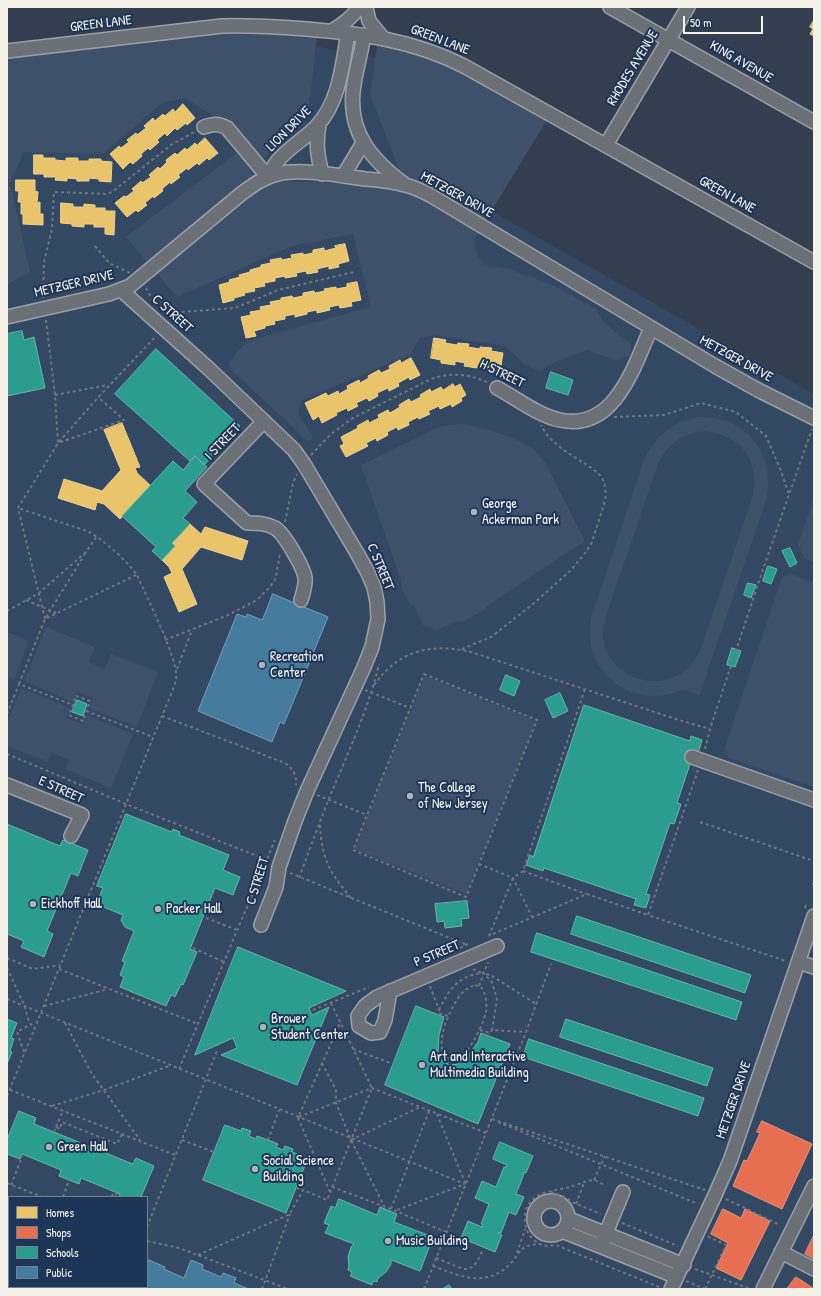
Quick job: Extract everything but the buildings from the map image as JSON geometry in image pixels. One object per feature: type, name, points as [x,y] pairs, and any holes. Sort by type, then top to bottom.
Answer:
[{"type":"street","points":[[332,31],[351,17],[359,7]]},
{"type":"street","points":[[366,7],[369,21],[383,38]]},
{"type":"street","name":"KING AVENUE","points":[[610,7],[814,122]]},
{"type":"street","name":"RHODES AVENUE","points":[[606,145],[688,7]]},
{"type":"street","name":"GREEN LANE","points":[[7,51],[222,26],[252,25],[332,31],[383,38],[414,45],[444,56],[814,262]]},
{"type":"street","name":"LION DRIVE","points":[[268,177],[276,162],[319,124],[335,98],[348,33]]},
{"type":"street","points":[[364,35],[353,92],[355,118],[363,143],[375,158],[392,175],[405,185]]},
{"type":"street","points":[[204,127],[212,124],[220,124],[227,128],[268,177]]},
{"type":"street","points":[[319,124],[316,141],[322,174]]},
{"type":"street","points":[[344,176],[363,143]]},
{"type":"street","name":"METZGER DRIVE","points":[[7,317],[109,294],[121,290],[138,281],[241,194],[257,182],[268,177],[290,172],[344,176],[405,185],[430,195],[651,328],[813,422]]},
{"type":"street","name":"C STREET","points":[[121,290],[294,450],[357,552],[374,587],[378,613],[376,633],[372,647],[295,821],[279,867],[276,887],[261,925]]},
{"type":"street","name":"H STREET","points":[[497,388],[536,410],[559,420],[571,422],[594,417],[612,404],[624,387],[651,328]]},
{"type":"street","name":"I STREET","points":[[264,421],[204,484],[247,523],[262,523],[276,528],[282,536]]},
{"type":"street","points":[[282,536],[302,567],[306,579],[301,600]]},
{"type":"street","points":[[696,759],[814,800]]},
{"type":"street","name":"E STREET","points":[[7,785],[82,815],[71,836]]},
{"type":"street","name":"METZGER DRIVE","points":[[671,1289],[687,1266],[730,1160],[804,963],[814,916]]},
{"type":"street","name":"P STREET","points":[[390,991],[457,963],[493,941]]},
{"type":"street","points":[[763,1289],[781,1252],[810,1206],[814,1186]]},
{"type":"street","points":[[600,1246],[623,1192]]},
{"type":"street","points":[[546,1202],[557,1202],[566,1208],[569,1219],[568,1224],[562,1231],[558,1234],[552,1235],[538,1229],[535,1224],[535,1213],[537,1208],[546,1202]]},
{"type":"street","points":[[569,1219],[687,1266]]},
{"type":"street","points":[[562,1231],[680,1278]]},
{"type":"street","points":[[781,1252],[814,1269]]},
{"type":"path","points":[[43,299],[44,262],[52,229],[54,192],[109,193],[171,145],[204,127]]},
{"type":"path","points":[[96,246],[109,263],[132,274]]},
{"type":"path","points":[[169,323],[182,312],[235,308],[278,290],[354,272]]},
{"type":"path","points":[[45,317],[55,395],[58,443]]},
{"type":"path","points":[[45,619],[18,508],[58,443],[98,397],[159,332]]},
{"type":"path","name":"H STREET","points":[[309,457],[340,426],[430,379],[450,374],[468,375],[488,382],[497,388]]},
{"type":"path","points":[[55,395],[109,385]]},
{"type":"path","points":[[58,443],[124,420],[98,397]]},
{"type":"path","points":[[614,417],[664,415],[701,403],[736,412],[766,436],[781,471],[789,496]]},
{"type":"path","points":[[461,649],[491,637],[533,604],[571,570],[592,542],[605,501],[605,487],[601,476],[552,441],[539,423],[536,410]]},
{"type":"path","points":[[804,963],[648,915],[696,759],[707,741],[762,572],[813,432],[813,422]]},
{"type":"path","points":[[165,640],[226,616],[257,600],[269,588],[276,578],[282,536],[293,483],[299,470]]},
{"type":"path","points":[[7,1096],[176,680],[176,670],[165,640],[137,575],[132,568],[97,536],[87,531],[18,508]]},
{"type":"path","points":[[7,714],[45,619],[97,536]]},
{"type":"path","points":[[7,611],[39,593],[86,552]]},
{"type":"path","points":[[45,619],[137,575]]},
{"type":"path","points":[[26,600],[56,613]]},
{"type":"path","points":[[176,670],[193,629]]},
{"type":"path","points":[[374,685],[388,669],[410,654],[430,649],[461,649],[710,729]]},
{"type":"path","points":[[424,674],[537,720],[466,897],[353,850],[367,815],[424,674]]},
{"type":"path","points":[[19,684],[73,705]]},
{"type":"path","points":[[356,685],[371,693],[410,708]]},
{"type":"path","points":[[493,941],[513,878],[523,871],[585,689]]},
{"type":"path","points":[[76,696],[90,701],[86,711],[82,721],[69,715],[76,696]]},
{"type":"path","points":[[86,711],[153,737]]},
{"type":"path","points":[[162,716],[285,763],[291,767],[296,774],[296,786]]},
{"type":"path","points":[[7,754],[126,804],[267,860]]},
{"type":"path","points":[[314,794],[367,815]]},
{"type":"path","points":[[700,822],[814,861]]},
{"type":"path","points":[[320,824],[323,854],[328,868],[351,898]]},
{"type":"path","points":[[179,1069],[277,835]]},
{"type":"path","points":[[479,864],[513,878],[532,917]]},
{"type":"path","points":[[287,871],[467,945]]},
{"type":"path","points":[[523,871],[587,894]]},
{"type":"path","points":[[206,918],[237,930]]},
{"type":"path","points":[[193,948],[224,962]]},
{"type":"path","points":[[479,986],[489,957]]},
{"type":"path","points":[[7,958],[33,969],[60,964]]},
{"type":"path","points":[[457,963],[492,976],[536,1004]]},
{"type":"path","points":[[424,1289],[552,964]]},
{"type":"path","points":[[7,968],[24,1006],[28,1019],[34,1029]]},
{"type":"path","points":[[59,969],[198,1024]]},
{"type":"path","points":[[439,1010],[445,996],[457,982],[472,974],[483,973]]},
{"type":"path","points":[[480,1030],[490,1034],[497,999],[492,982],[483,973]]},
{"type":"path","points":[[429,984],[439,1010],[438,1013],[448,1016]]},
{"type":"path","points":[[471,986],[479,986],[484,991],[486,1003],[485,1016],[480,1030],[475,1040],[465,1052],[452,1059],[448,1057],[442,1049],[444,1029],[448,1016],[462,992],[471,986]]},
{"type":"path","points":[[44,1006],[109,988]]},
{"type":"path","points":[[7,999],[351,1140],[465,1184]]},
{"type":"path","points":[[331,1003],[372,1088],[486,1133]]},
{"type":"path","points":[[330,1192],[298,1118],[340,1022]]},
{"type":"path","points":[[64,1023],[92,1074],[141,1141]]},
{"type":"path","points":[[25,1053],[18,1032],[31,1024]]},
{"type":"path","points":[[492,1030],[526,1032]]},
{"type":"path","points":[[353,1048],[393,1064]]},
{"type":"path","points":[[148,1224],[218,1051]]},
{"type":"path","points":[[322,1063],[336,1090],[336,1103],[351,1140],[384,1206]]},
{"type":"path","points":[[52,1106],[104,1090],[170,1066]]},
{"type":"path","points":[[298,1118],[372,1088]]},
{"type":"path","points":[[296,1188],[327,1200],[372,1088]]},
{"type":"path","points":[[10,1090],[175,1155]]},
{"type":"path","points":[[351,1140],[420,1107]]},
{"type":"path","points":[[54,1132],[63,1110]]},
{"type":"path","points":[[268,1140],[279,1110]]},
{"type":"path","points":[[390,1208],[429,1111]]},
{"type":"path","points":[[437,1114],[465,1184]]},
{"type":"path","points":[[492,1119],[705,1190]]},
{"type":"path","points":[[492,1119],[513,1129],[698,1204]]},
{"type":"path","points":[[56,1127],[60,1129],[62,1122],[117,1144],[122,1134]]},
{"type":"path","points":[[182,1140],[214,1152]]},
{"type":"path","points":[[11,1185],[22,1157],[21,1156]]},
{"type":"path","points":[[602,1184],[594,1180],[605,1156]]},
{"type":"path","points":[[63,1196],[70,1180]]},
{"type":"path","points":[[7,1183],[39,1196]]},
{"type":"path","points":[[576,1204],[584,1183]]},
{"type":"path","points":[[396,1211],[465,1184]]},
{"type":"path","points":[[332,1187],[390,1208],[446,1232]]},
{"type":"path","points":[[262,1289],[290,1214],[303,1190]]},
{"type":"path","points":[[112,1196],[113,1193],[120,1196]]},
{"type":"path","points":[[724,1199],[780,1226]]},
{"type":"path","points":[[198,1255],[290,1214]]},
{"type":"path","points":[[515,1256],[526,1228]]},
{"type":"path","points":[[680,1278],[705,1289],[726,1245],[706,1236]]},
{"type":"path","points":[[148,1241],[179,1248],[288,1289]]},
{"type":"path","points":[[433,1266],[464,1278],[481,1279],[499,1272],[509,1265],[523,1247],[530,1244],[542,1244]]},
{"type":"path","points":[[436,1258],[468,1270],[474,1266],[482,1251]]},
{"type":"path","points":[[687,1266],[748,1288]]},
{"type":"shaded area","points":[[318,27],[308,115],[261,161],[276,181],[405,185],[370,94],[379,33],[552,112],[473,241],[478,257],[485,265],[506,268],[553,285],[595,308],[604,323],[632,345],[629,356],[616,361],[587,350],[555,362],[539,371],[524,364],[505,346],[434,335],[420,338],[410,355],[302,400],[298,414],[312,435],[312,439],[309,442],[305,440],[232,371],[229,364],[235,354],[248,341],[371,307],[353,234],[292,246],[177,297],[126,237],[246,146],[223,122],[185,98],[162,103],[103,154],[24,152],[10,183],[30,272],[7,285],[7,47]]},
{"type":"shaded area","name":"The College of New Jersey","points":[[291,42],[404,62],[527,121],[493,212],[814,394],[814,1289],[7,1289],[7,147]]},
{"type":"shaded area","points":[[697,417],[714,418],[729,422],[742,429],[753,439],[761,451],[766,465],[768,481],[767,498],[699,696],[689,691],[682,690],[661,696],[643,695],[631,692],[621,687],[604,672],[597,662],[593,651],[590,636],[591,621],[644,460],[654,443],[665,431]],"holes":[[[703,431],[716,433],[738,444],[745,451],[753,472],[754,484],[752,498],[701,649],[691,665],[677,676],[665,680],[652,681],[640,679],[629,675],[619,668],[611,659],[605,648],[603,630],[607,613],[658,464],[662,457],[666,451],[681,438]]]},
{"type":"shaded area","name":"George Ackerman Park","points":[[464,424],[510,437],[534,450],[546,464],[585,541],[488,605],[483,611],[462,622],[455,622],[437,630],[423,625],[414,606],[410,604],[402,589],[401,580],[361,465],[437,428],[448,425]]},
{"type":"shaded area","points":[[814,497],[814,562],[805,559],[798,545]]},
{"type":"shaded area","points":[[790,574],[814,582],[814,787],[729,758],[724,750],[782,577]]},
{"type":"shaded area","points":[[46,627],[95,647],[89,662],[105,669],[111,654],[158,672],[137,727],[89,708],[93,698],[77,692],[73,702],[24,681]]},
{"type":"shaded area","points":[[7,632],[29,641],[14,680],[7,678]]},
{"type":"shaded area","points":[[425,676],[536,721],[466,894],[354,849]]},
{"type":"shaded area","points":[[21,688],[70,708],[66,718],[83,724],[87,715],[133,734],[111,788],[65,769],[69,760],[52,753],[48,762],[7,746],[7,723]]},
{"type":"place","name":"George Ackerman Park","points":[[474,512]]},
{"type":"place","name":"Recreation Center","points":[[262,665]]},
{"type":"place","name":"The College of New Jersey","points":[[410,796]]},
{"type":"place","name":"Eickhoff Hall","points":[[33,904]]},
{"type":"place","name":"Packer Hall","points":[[158,909]]},
{"type":"place","name":"Brower Student Center","points":[[263,1027]]},
{"type":"place","name":"Art and Interactive Multimedia Building","points":[[422,1065]]},
{"type":"place","name":"Green Hall","points":[[49,1147]]},
{"type":"place","name":"Social Science Building","points":[[255,1169]]},
{"type":"place","name":"Music Building","points":[[388,1241]]}]
